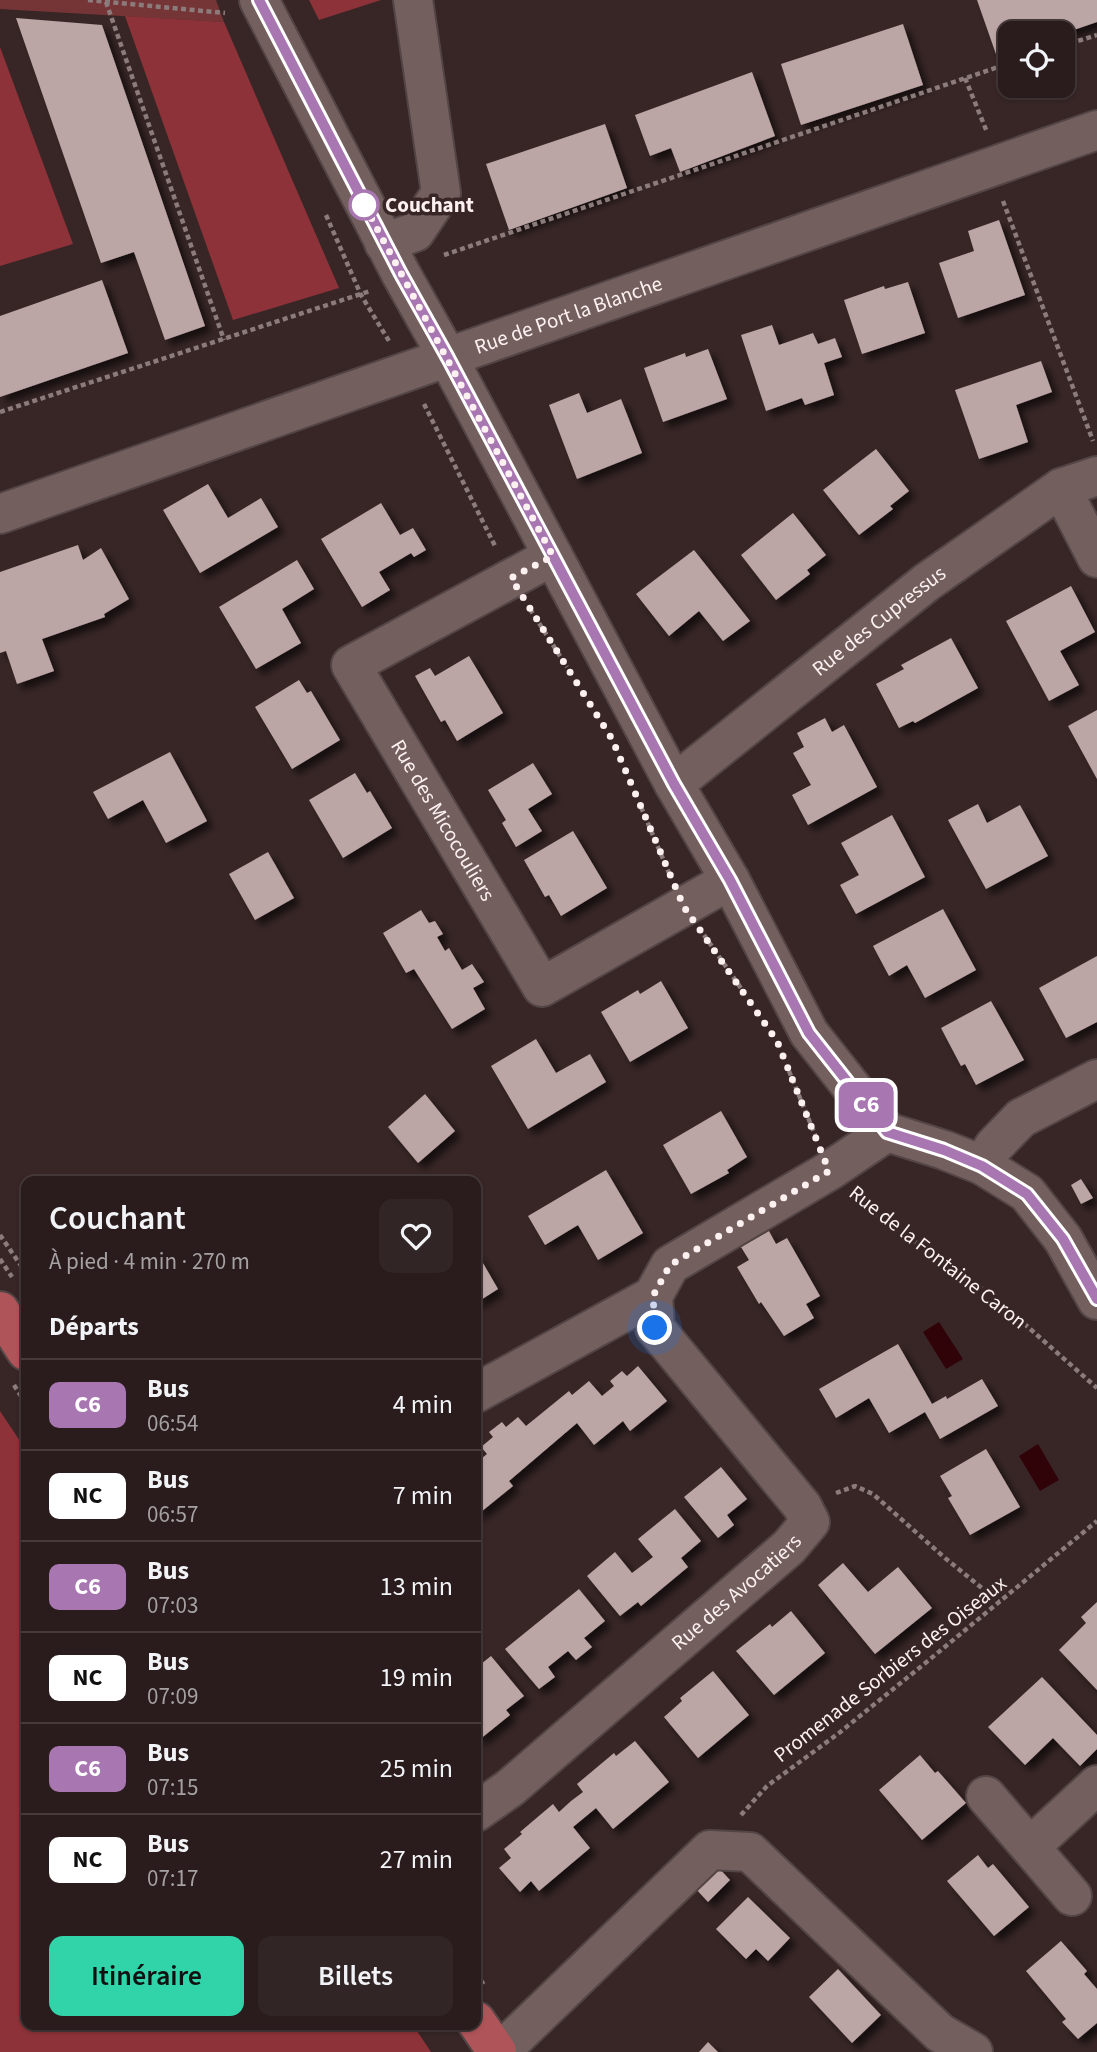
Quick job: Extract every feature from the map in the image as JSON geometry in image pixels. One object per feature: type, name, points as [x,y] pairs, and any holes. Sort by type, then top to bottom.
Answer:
[{"type":"main road","points":[[0,1311],[21,1343]]},
{"type":"main road","points":[[481,2028],[498,2052]]},
{"type":"street","points":[[392,259],[415,232],[441,193],[413,0]]},
{"type":"street","points":[[247,7],[448,358],[674,784],[730,880],[809,1033],[887,1132],[944,1150],[982,1166],[1027,1194],[1063,1239],[1097,1300]]},
{"type":"street","name":"Rue de Port la Blanche","points":[[0,514],[1097,130]]},
{"type":"street","name":"Rue des Cupressus","points":[[674,784],[927,582],[1061,488],[1097,476]]},
{"type":"street","points":[[1061,488],[1097,558]]},
{"type":"street","name":"Rue des Micocouliers","points":[[553,556],[351,665],[542,987],[730,880]]},
{"type":"street","points":[[982,1166],[994,1146],[1021,1118],[1097,1079]]},
{"type":"street","points":[[481,1390],[653,1296],[670,1265],[829,1171],[887,1132]]},
{"type":"street","name":"Rue des Avocatiers","points":[[481,1808],[510,1788],[789,1546],[806,1514],[655,1328],[653,1296]]},
{"type":"street","points":[[1031,1846],[1097,1785]]},
{"type":"street","points":[[986,1796],[1072,1896]]},
{"type":"street","points":[[498,2052],[710,1850],[750,1852],[940,2033],[973,2052]]},
{"type":"path","points":[[88,0],[247,7]]},
{"type":"path","points":[[106,2],[224,340]]},
{"type":"path","points":[[1075,42],[1097,35]]},
{"type":"path","points":[[0,412],[361,295],[392,259],[432,259],[998,67]]},
{"type":"path","points":[[965,78],[1097,452]]},
{"type":"path","points":[[408,372],[511,578],[569,670]]},
{"type":"path","points":[[638,799],[684,907],[746,996]]},
{"type":"path","name":"Rue de la Fontaine Caron","points":[[787,1065],[829,1171],[877,1215],[994,1297],[1097,1388]]},
{"type":"path","points":[[0,1235],[21,1266]]},
{"type":"path","points":[[806,1514],[855,1486],[873,1494],[999,1602]]},
{"type":"path","name":"Promenade Sorbiers des Oiseaux","points":[[710,1850],[767,1786],[838,1733],[1097,1521]]},
{"type":"shaded area","points":[[0,0],[216,0],[224,22],[0,9]]},
{"type":"shaded area","points":[[309,0],[381,0],[319,20]]},
{"type":"shaded area","points":[[125,16],[224,22],[339,288],[233,320]]},
{"type":"shaded area","points":[[0,47],[73,244],[0,266]]},
{"type":"shaded area","points":[[939,1322],[963,1359],[946,1369],[923,1332]]},
{"type":"shaded area","points":[[0,1411],[21,1442],[21,2030],[416,2030],[431,2052],[0,2052]]},
{"type":"shaded area","points":[[1038,1444],[1059,1480],[1040,1491],[1019,1456]]},
{"type":"building","points":[[977,0],[1097,0],[1097,22],[1075,30],[1075,21],[998,21],[997,57]]},
{"type":"building","points":[[16,18],[102,25],[205,326],[165,340],[134,252],[101,263]]},
{"type":"building","points":[[903,24],[923,85],[801,125],[781,64]]},
{"type":"building","points":[[752,72],[775,136],[680,172],[671,148],[650,156],[635,115]]},
{"type":"building","points":[[605,124],[627,188],[509,230],[486,164]]},
{"type":"building","points":[[999,220],[1025,295],[958,318],[939,263],[974,251],[968,231]]},
{"type":"building","points":[[102,280],[128,353],[0,397],[0,316]]},
{"type":"building","points":[[908,282],[925,333],[862,354],[844,300],[884,286],[885,289]]},
{"type":"building","points":[[772,325],[779,345],[813,333],[818,344],[835,338],[842,357],[824,363],[834,395],[805,405],[802,398],[766,411],[741,335]]},
{"type":"building","points":[[708,349],[727,399],[663,422],[644,368],[685,353],[686,357]]},
{"type":"building","points":[[1041,361],[1052,392],[1016,405],[1028,442],[979,459],[955,390]]},
{"type":"building","points":[[579,393],[587,413],[621,399],[642,453],[577,479],[549,405]]},
{"type":"building","points":[[876,449],[909,491],[890,506],[893,509],[859,535],[823,490]]},
{"type":"building","points":[[208,484],[228,518],[261,498],[278,527],[200,573],[163,510]]},
{"type":"building","points":[[381,503],[400,535],[413,528],[426,550],[414,557],[411,553],[379,572],[390,590],[362,607],[321,539]]},
{"type":"building","points":[[793,513],[826,555],[807,570],[810,574],[776,600],[741,555]]},
{"type":"building","points":[[78,545],[83,560],[101,548],[129,599],[104,614],[105,617],[42,639],[54,671],[17,684],[6,651],[0,653],[0,572]]},
{"type":"building","points":[[694,550],[750,621],[723,641],[699,611],[669,636],[636,594]]},
{"type":"building","points":[[297,560],[314,589],[282,609],[301,643],[256,669],[219,607]]},
{"type":"building","points":[[1071,586],[1095,632],[1060,651],[1079,685],[1049,701],[1006,621]]},
{"type":"building","points":[[951,638],[978,688],[915,723],[913,721],[899,728],[876,684],[904,669],[901,665]]},
{"type":"building","points":[[469,656],[503,713],[457,741],[445,720],[441,722],[415,676],[430,668],[435,676]]},
{"type":"building","points":[[299,680],[307,693],[311,691],[340,740],[292,769],[255,707]]},
{"type":"building","points":[[1097,710],[1097,779],[1068,726]]},
{"type":"building","points":[[825,718],[832,732],[844,725],[877,787],[808,825],[792,795],[811,785],[793,753],[804,747],[797,733]]},
{"type":"building","points":[[170,752],[207,821],[166,843],[143,800],[108,819],[93,792]]},
{"type":"building","points":[[533,763],[552,794],[528,809],[542,831],[516,847],[502,823],[506,820],[488,790]]},
{"type":"building","points":[[355,773],[367,793],[370,791],[392,828],[343,858],[309,800]]},
{"type":"building","points":[[978,804],[987,823],[1020,805],[1048,856],[986,889],[948,820]]},
{"type":"building","points":[[892,815],[925,877],[856,914],[840,885],[859,875],[841,843]]},
{"type":"building","points":[[573,831],[607,888],[561,916],[549,895],[545,897],[524,860]]},
{"type":"building","points":[[268,852],[294,898],[255,920],[229,874]]},
{"type":"building","points":[[943,909],[976,970],[925,998],[907,965],[889,976],[873,946]]},
{"type":"building","points":[[421,910],[429,923],[435,921],[443,934],[437,937],[445,951],[449,948],[462,970],[472,964],[484,982],[473,988],[485,1009],[452,1029],[414,969],[406,973],[383,933]]},
{"type":"building","points":[[1097,956],[1097,1022],[1066,1038],[1039,988]]},
{"type":"building","points":[[661,981],[688,1028],[630,1062],[601,1012],[638,990],[640,994]]},
{"type":"building","points":[[991,1001],[1024,1060],[976,1085],[965,1064],[961,1066],[941,1028]]},
{"type":"building","points":[[536,1039],[556,1073],[590,1054],[606,1082],[528,1129],[491,1066]]},
{"type":"building","points":[[425,1094],[455,1131],[418,1163],[388,1127]]},
{"type":"building","points":[[721,1111],[747,1157],[727,1170],[729,1173],[691,1194],[663,1145]]},
{"type":"building","points":[[606,1170],[643,1233],[598,1260],[578,1225],[545,1245],[528,1216]]},
{"type":"building","points":[[1081,1179],[1093,1198],[1081,1204],[1071,1185]]},
{"type":"building","points":[[769,1231],[776,1244],[787,1238],[820,1296],[806,1304],[814,1318],[784,1336],[761,1302],[759,1304],[737,1267],[749,1260],[741,1247]]},
{"type":"building","points":[[481,1260],[498,1289],[481,1300]]},
{"type":"building","points":[[898,1344],[932,1404],[946,1396],[947,1399],[982,1379],[998,1406],[940,1439],[925,1412],[889,1433],[869,1398],[836,1418],[819,1389]]},
{"type":"building","points":[[638,1366],[667,1401],[630,1431],[623,1421],[594,1445],[577,1423],[509,1481],[513,1486],[481,1512],[481,1459],[487,1454],[481,1447],[493,1437],[489,1432],[502,1422],[506,1427],[518,1417],[526,1426],[569,1391],[572,1395],[589,1381],[602,1396],[614,1386],[610,1381],[622,1371],[627,1376]]},
{"type":"building","points":[[986,1449],[1020,1507],[970,1535],[948,1498],[952,1496],[940,1476]]},
{"type":"building","points":[[721,1467],[747,1499],[727,1515],[734,1525],[718,1538],[684,1497]]},
{"type":"building","points":[[675,1509],[701,1541],[681,1558],[688,1567],[641,1606],[638,1602],[620,1616],[587,1576],[615,1552],[632,1573],[653,1557],[638,1539]]},
{"type":"building","points":[[843,1563],[868,1592],[898,1567],[932,1608],[875,1654],[818,1585]]},
{"type":"building","points":[[579,1589],[605,1621],[584,1638],[592,1647],[576,1660],[568,1651],[548,1667],[555,1677],[539,1689],[505,1649]]},
{"type":"building","points":[[1097,1602],[1097,1690],[1059,1650],[1086,1623],[1081,1617]]},
{"type":"building","points":[[791,1611],[825,1653],[774,1695],[736,1651]]},
{"type":"building","points":[[491,1656],[524,1696],[506,1710],[510,1715],[481,1738],[481,1664]]},
{"type":"building","points":[[713,1671],[749,1715],[698,1758],[664,1717],[682,1701],[680,1698]]},
{"type":"building","points":[[1042,1677],[1097,1735],[1097,1749],[1080,1766],[1053,1738],[1025,1765],[988,1727]]},
{"type":"building","points":[[635,1741],[669,1782],[613,1829],[596,1808],[573,1827],[590,1848],[539,1891],[531,1881],[520,1892],[499,1868],[511,1858],[504,1849],[553,1804],[559,1812],[583,1792],[577,1784],[614,1753],[616,1756]]},
{"type":"building","points":[[920,1755],[966,1803],[922,1840],[879,1790]]},
{"type":"building","points":[[978,1855],[988,1868],[993,1864],[1029,1907],[994,1936],[947,1881]]},
{"type":"building","points":[[717,1866],[730,1880],[708,1902],[695,1888]]},
{"type":"building","points":[[748,1897],[790,1938],[768,1961],[756,1949],[746,1959],[716,1929]]},
{"type":"building","points":[[1061,1941],[1087,1971],[1084,1974],[1097,1989],[1097,2023],[1078,2039],[1062,2022],[1066,2019],[1026,1971]]},
{"type":"building","points":[[838,1969],[881,2015],[852,2043],[809,1997]]},
{"type":"building","points":[[708,2042],[718,2052],[699,2052]]},
{"type":"bus line","name":"C6","points":[[259,0],[401,274],[674,784],[730,880],[809,1033],[887,1132],[944,1150],[982,1166],[1007,1179],[1027,1194],[1063,1239],[1097,1299]]},
{"type":"place","name":"Couchant","points":[[364,205]]},
{"type":"route","points":[[364,205],[359,195],[553,556],[511,578],[612,739],[684,907],[777,1041],[829,1171],[670,1265],[653,1296],[655,1328]]}]
